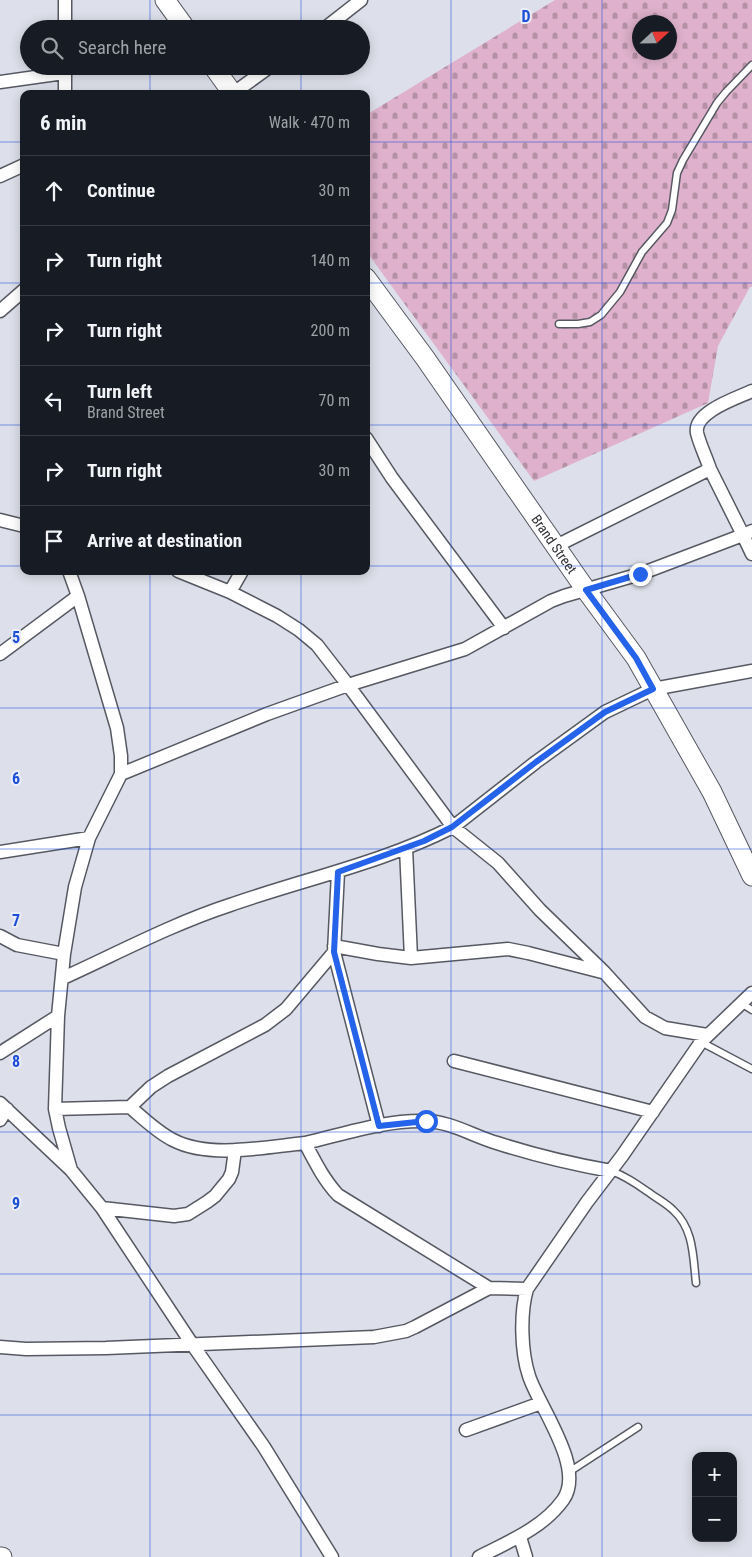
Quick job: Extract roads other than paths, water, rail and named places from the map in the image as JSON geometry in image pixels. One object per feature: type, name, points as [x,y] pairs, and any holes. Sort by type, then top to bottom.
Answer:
[{"type":"street","points":[[65,0],[65,20]]},
{"type":"street","points":[[165,0],[179,20]]},
{"type":"street","points":[[335,20],[361,0]]},
{"type":"street","points":[[0,82],[37,75]]},
{"type":"street","points":[[64,75],[65,90]]},
{"type":"street","points":[[219,75],[229,90]]},
{"type":"street","points":[[238,90],[258,75]]},
{"type":"street","points":[[0,176],[20,167]]},
{"type":"street","name":"Brand Street","points":[[370,283],[425,358],[586,590],[636,658],[712,792],[752,876]]},
{"type":"street","points":[[0,311],[20,294]]},
{"type":"street","points":[[752,391],[715,408],[700,419],[697,424],[697,432],[710,469],[747,533],[752,554]]},
{"type":"street","points":[[370,444],[392,478],[504,628]]},
{"type":"street","points":[[556,546],[710,469]]},
{"type":"street","points":[[3,522],[20,525]]},
{"type":"street","points":[[121,774],[266,714],[348,685],[465,649],[551,601],[640,574],[747,533]]},
{"type":"street","points":[[70,575],[116,728],[121,756],[121,774],[89,838],[75,887],[64,954],[58,1016],[56,1109],[59,1128],[71,1170]]},
{"type":"street","points":[[188,575],[230,592],[277,616],[299,630],[317,645],[452,827],[498,863],[540,910],[604,972],[645,1017],[665,1028],[704,1038]]},
{"type":"street","points":[[230,592],[240,575]]},
{"type":"street","points":[[0,654],[78,596]]},
{"type":"street","points":[[63,978],[201,914],[338,872],[424,841],[452,827],[605,712],[653,689],[752,671]]},
{"type":"street","points":[[0,852],[89,838]]},
{"type":"street","points":[[406,848],[411,958]]},
{"type":"street","points":[[338,872],[334,949],[379,1126]]},
{"type":"street","points":[[0,936],[17,945],[64,954]]},
{"type":"street","points":[[334,949],[411,958],[508,949],[604,972]]},
{"type":"street","points":[[130,1108],[146,1092],[168,1076],[265,1025],[278,1016],[286,1009],[334,949]]},
{"type":"street","points":[[479,1557],[520,1536],[545,1519],[564,1499],[570,1483],[563,1450],[528,1375],[523,1340],[523,1302],[527,1289],[704,1038],[747,1006],[752,993]]},
{"type":"street","points":[[0,1053],[58,1016]]},
{"type":"street","points":[[454,1061],[653,1112]]},
{"type":"street","points":[[0,1120],[4,1106],[71,1170],[102,1208],[192,1344],[264,1447],[332,1557]]},
{"type":"street","points":[[56,1109],[130,1108],[161,1133],[181,1144],[199,1150],[213,1151],[305,1143],[379,1126],[426,1121],[454,1126],[494,1143],[561,1162],[611,1171]]},
{"type":"street","points":[[305,1143],[319,1171],[328,1185],[338,1195],[489,1288]]},
{"type":"street","points":[[102,1208],[174,1216],[188,1214],[215,1196],[229,1179],[232,1172],[235,1150]]},
{"type":"street","points":[[0,1347],[26,1349],[106,1348],[374,1337],[406,1331],[489,1288],[527,1289]]},
{"type":"street","points":[[466,1430],[541,1403]]},
{"type":"street","points":[[520,1536],[526,1557]]},
{"type":"lane","points":[[559,324],[590,322],[601,315],[620,292],[642,252],[667,223],[672,210],[677,173],[683,160],[718,103],[752,65]]},
{"type":"lane","points":[[704,1038],[752,1069]]},
{"type":"lane","points":[[611,1171],[633,1181],[674,1210],[683,1221],[692,1244],[696,1283]]},
{"type":"lane","points":[[568,1473],[638,1427]]}]
